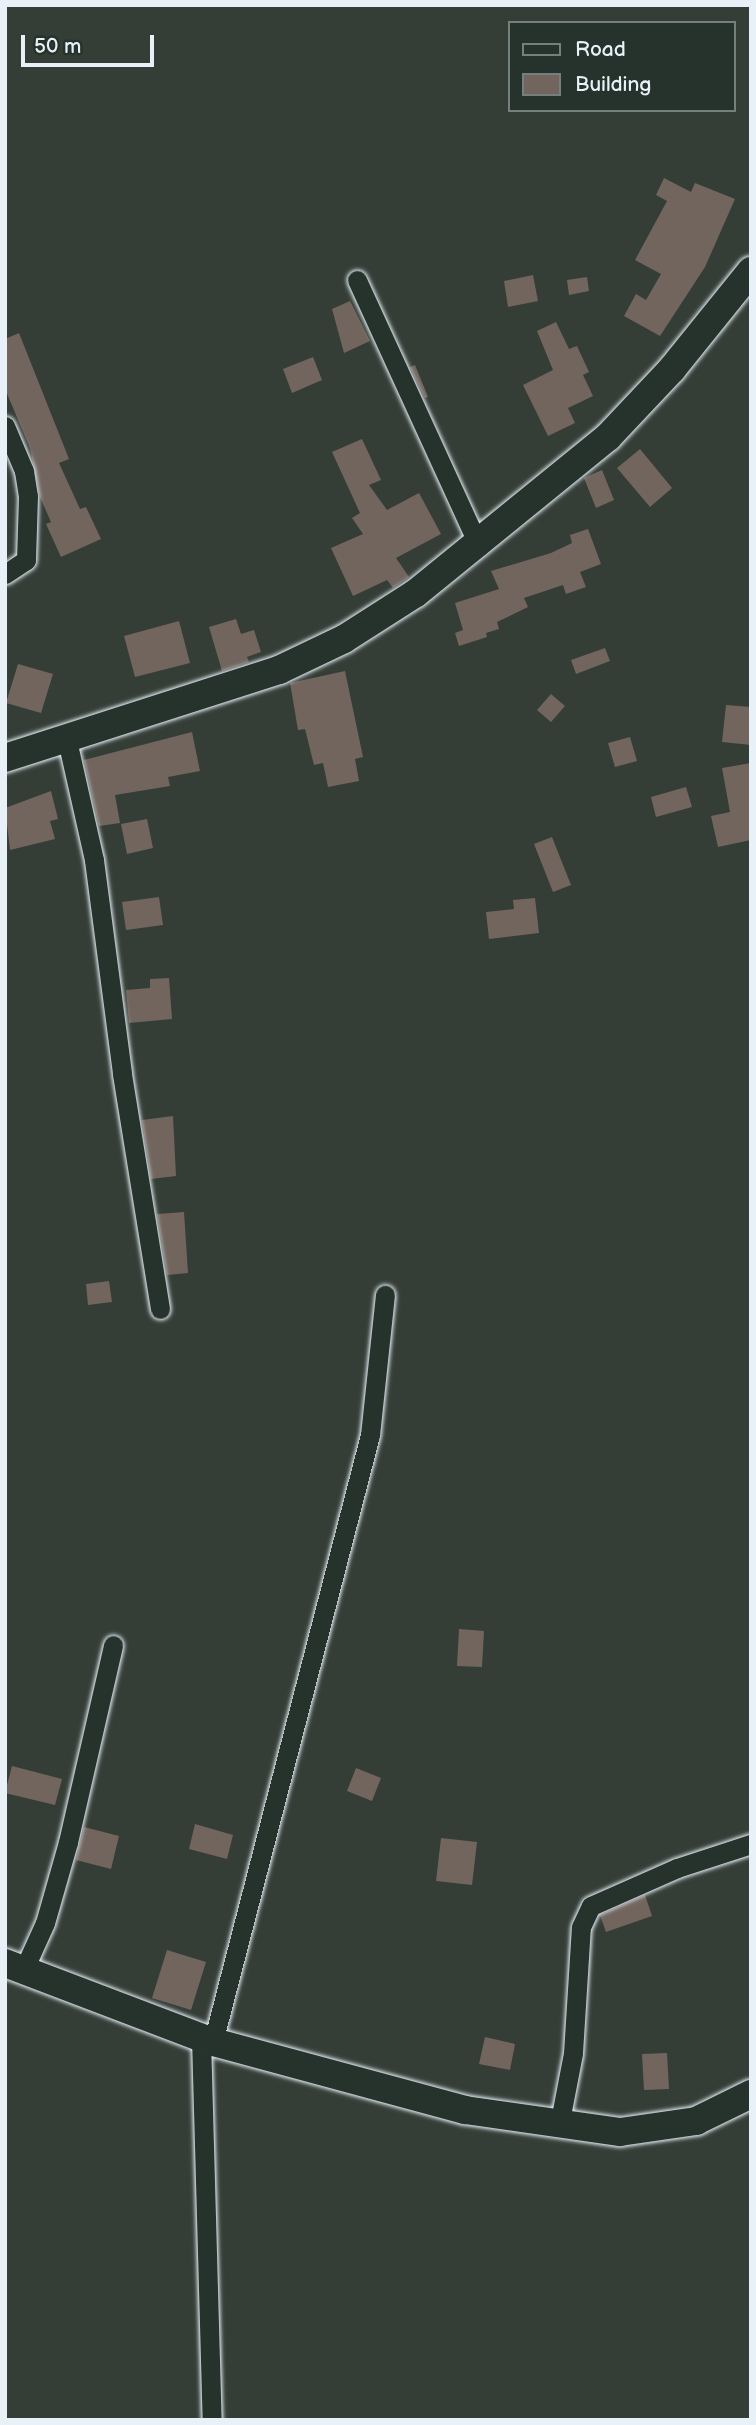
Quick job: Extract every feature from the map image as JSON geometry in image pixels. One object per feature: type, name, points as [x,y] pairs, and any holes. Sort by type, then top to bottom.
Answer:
[{"type":"street","points":[[5,758],[279,670],[344,639],[479,546],[608,438],[672,369],[751,271]]},
{"type":"street","points":[[358,280],[479,546]]},
{"type":"street","points":[[5,426],[24,471],[28,496],[26,560],[5,574]]},
{"type":"street","points":[[67,740],[94,860],[122,1074],[160,1309]]},
{"type":"street","points":[[212,2420],[207,2040],[370,1434],[385,1295]]},
{"type":"street","points":[[113,1645],[68,1842],[45,1923],[15,1965],[207,2040],[399,2094],[559,2126],[620,2132],[663,2129],[696,2121],[751,2094]]},
{"type":"street","points":[[559,2126],[573,2053],[581,1927],[591,1906],[677,1868],[751,1844]]},
{"type":"building","points":[[664,178],[691,192],[695,183],[735,199],[705,267],[660,336],[624,316],[636,294],[646,300],[661,274],[635,260],[667,201],[656,195]]},
{"type":"building","points":[[533,275],[538,301],[508,307],[504,281]]},
{"type":"building","points":[[587,277],[589,291],[569,295],[567,280]]},
{"type":"building","points":[[350,301],[370,341],[344,353],[332,309]]},
{"type":"building","points":[[556,322],[569,349],[577,346],[589,372],[583,375],[593,396],[568,408],[575,423],[548,436],[523,385],[553,370],[537,331]]},
{"type":"building","points":[[19,333],[69,459],[59,463],[80,509],[86,507],[101,539],[61,557],[46,524],[51,522],[40,497],[30,448],[5,389],[5,339]]},
{"type":"building","points":[[313,357],[322,380],[292,393],[283,369]]},
{"type":"building","points":[[415,365],[428,397],[425,398],[410,367]]},
{"type":"building","points":[[362,439],[381,480],[369,485],[387,510],[419,493],[441,534],[396,558],[409,577],[393,588],[387,580],[353,596],[331,548],[363,534],[352,518],[360,513],[332,452]]},
{"type":"building","points":[[640,449],[672,488],[650,507],[617,468]]},
{"type":"building","points":[[602,470],[614,500],[596,508],[584,478]]},
{"type":"building","points":[[588,529],[601,564],[580,572],[586,587],[566,594],[563,585],[524,598],[528,607],[497,622],[499,629],[486,633],[487,637],[459,646],[455,633],[463,630],[455,603],[499,589],[491,571],[551,553],[572,543],[570,535]]},
{"type":"building","points":[[236,619],[241,634],[254,630],[261,652],[247,657],[249,662],[222,671],[209,627]]},
{"type":"building","points":[[179,621],[190,663],[135,677],[124,636]]},
{"type":"building","points":[[605,648],[610,661],[576,674],[571,660]]},
{"type":"building","points":[[18,664],[53,674],[41,713],[6,703]]},
{"type":"building","points":[[345,671],[363,757],[355,759],[359,781],[328,787],[323,763],[314,765],[305,729],[298,730],[290,683]]},
{"type":"building","points":[[551,694],[565,706],[551,722],[537,710]]},
{"type":"building","points":[[726,705],[751,707],[751,745],[722,742]]},
{"type":"building","points":[[192,732],[200,771],[168,777],[170,786],[115,795],[120,823],[99,826],[84,760]]},
{"type":"building","points":[[630,737],[637,761],[615,767],[608,743]]},
{"type":"building","points":[[751,763],[751,840],[718,847],[711,816],[730,812],[722,768]]},
{"type":"building","points":[[686,787],[692,807],[656,817],[651,797]]},
{"type":"building","points":[[51,791],[58,819],[50,821],[55,839],[10,850],[5,808]]},
{"type":"building","points":[[147,819],[153,848],[127,854],[121,824]]},
{"type":"building","points":[[552,837],[571,885],[553,892],[534,844]]},
{"type":"building","points":[[159,897],[163,925],[126,930],[122,902]]},
{"type":"building","points":[[535,898],[539,933],[489,939],[486,912],[514,909],[513,900]]},
{"type":"building","points":[[169,978],[172,1019],[129,1023],[126,990],[150,988],[150,979]]},
{"type":"building","points":[[173,1116],[176,1176],[151,1179],[142,1120]]},
{"type":"building","points":[[184,1212],[188,1273],[167,1275],[157,1214]]},
{"type":"building","points":[[109,1281],[112,1302],[88,1305],[86,1284]]},
{"type":"building","points":[[459,1629],[484,1631],[482,1667],[457,1666]]},
{"type":"building","points":[[12,1766],[62,1779],[55,1805],[5,1793]]},
{"type":"building","points":[[356,1768],[381,1778],[372,1801],[347,1791]]},
{"type":"building","points":[[195,1824],[233,1835],[227,1859],[189,1849]]},
{"type":"building","points":[[84,1827],[119,1836],[111,1869],[76,1860]]},
{"type":"building","points":[[441,1838],[477,1842],[472,1885],[436,1881]]},
{"type":"building","points":[[645,1895],[652,1916],[606,1932],[600,1915]]},
{"type":"building","points":[[167,1950],[206,1962],[191,2010],[152,1998]]},
{"type":"building","points":[[485,2037],[515,2044],[510,2070],[479,2064]]},
{"type":"building","points":[[667,2053],[669,2089],[644,2090],[642,2054]]}]
